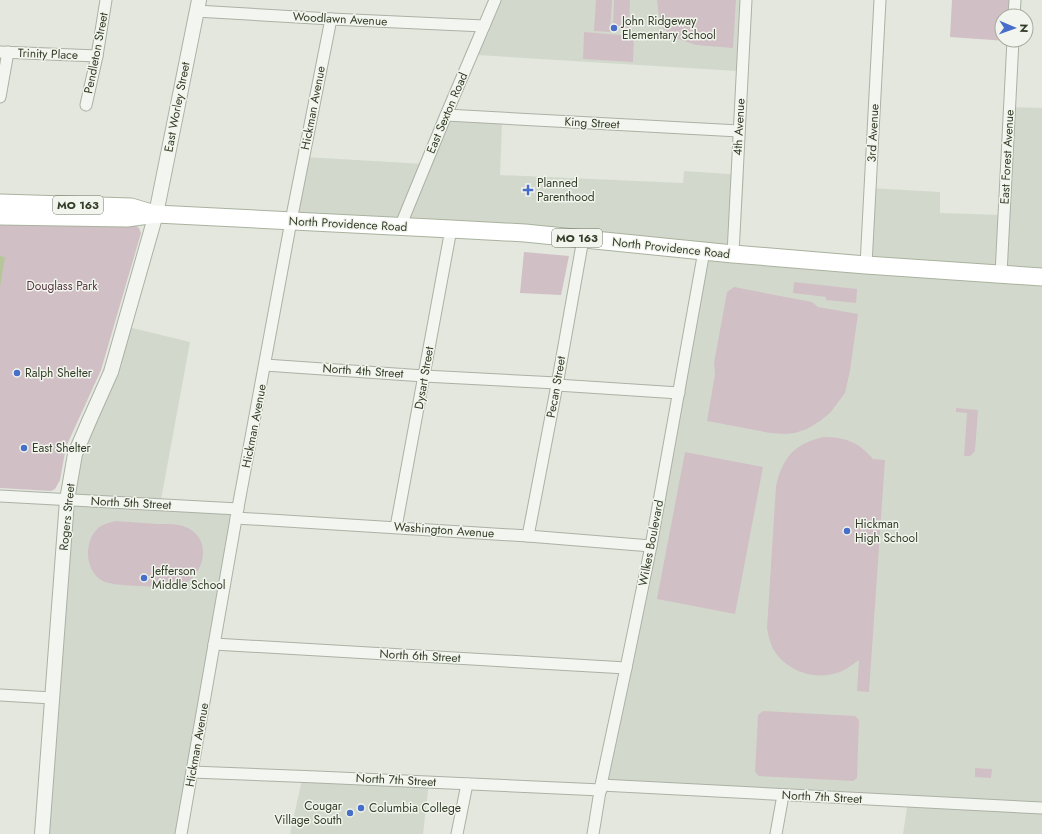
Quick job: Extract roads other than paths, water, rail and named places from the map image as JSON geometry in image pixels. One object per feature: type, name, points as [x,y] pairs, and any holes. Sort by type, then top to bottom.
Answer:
[{"type":"main road","name":"North Providence Road","points":[[0,203],[131,207],[156,214]]},
{"type":"main road","name":"North Providence Road","points":[[0,216],[127,218],[156,214],[525,233],[733,254],[1042,277]]},
{"type":"street","name":"Pendleton Street","points":[[86,106],[97,56],[106,0]]},
{"type":"street","name":"East Sexton Road","points":[[400,227],[495,0]]},
{"type":"street","name":"4th Avenue","points":[[733,254],[746,0]]},
{"type":"street","name":"3rd Avenue","points":[[866,265],[880,0]]},
{"type":"street","name":"Woodlawn Avenue","points":[[197,5],[331,19],[484,26]]},
{"type":"street","name":"East Worley Street","points":[[156,214],[197,5]]},
{"type":"street","name":"Hickman Avenue","points":[[181,834],[237,514],[291,222],[331,19]]},
{"type":"street","name":"East Forest Avenue","points":[[1001,274],[1013,48]]},
{"type":"street","name":"Trinity Place","points":[[4,52],[97,56]]},
{"type":"street","points":[[0,97],[4,52]]},
{"type":"street","name":"King Street","points":[[446,115],[739,131]]},
{"type":"street","name":"Rogers Street","points":[[42,834],[67,500],[75,454],[111,372],[156,214]]},
{"type":"street","name":"Dysart Street","points":[[396,527],[451,229]]},
{"type":"street","name":"Pecan Street","points":[[528,536],[583,239]]},
{"type":"street","name":"Wilkes Boulevard","points":[[593,834],[601,788],[651,546],[704,251]]},
{"type":"street","name":"North 4th Street","points":[[265,365],[679,393]]},
{"type":"street","name":"North 5th Street","points":[[0,496],[237,514]]},
{"type":"street","name":"Washington Avenue","points":[[237,514],[651,546]]},
{"type":"street","name":"North 6th Street","points":[[214,644],[626,668]]},
{"type":"street","points":[[0,695],[52,698]]},
{"type":"street","name":"North 7th Street","points":[[192,772],[467,784],[783,795],[1042,808]]},
{"type":"street","points":[[457,834],[467,784]]},
{"type":"street","points":[[776,834],[783,795]]},
{"type":"place","name":"John Ridgeway Elementary School","points":[[614,28]]},
{"type":"place","name":"Planned Parenthood","points":[[528,190]]},
{"type":"place","name":"Ralph Shelter","points":[[17,373]]},
{"type":"place","name":"East Shelter","points":[[24,448]]},
{"type":"place","name":"Hickman High School","points":[[847,531]]},
{"type":"place","name":"Jefferson Middle School","points":[[144,578]]},
{"type":"place","name":"Columbia College","points":[[361,808]]},
{"type":"place","name":"Cougar Village South","points":[[350,813]]},
{"type":"park label","name":"Douglass Park","points":[[62,286]]}]
